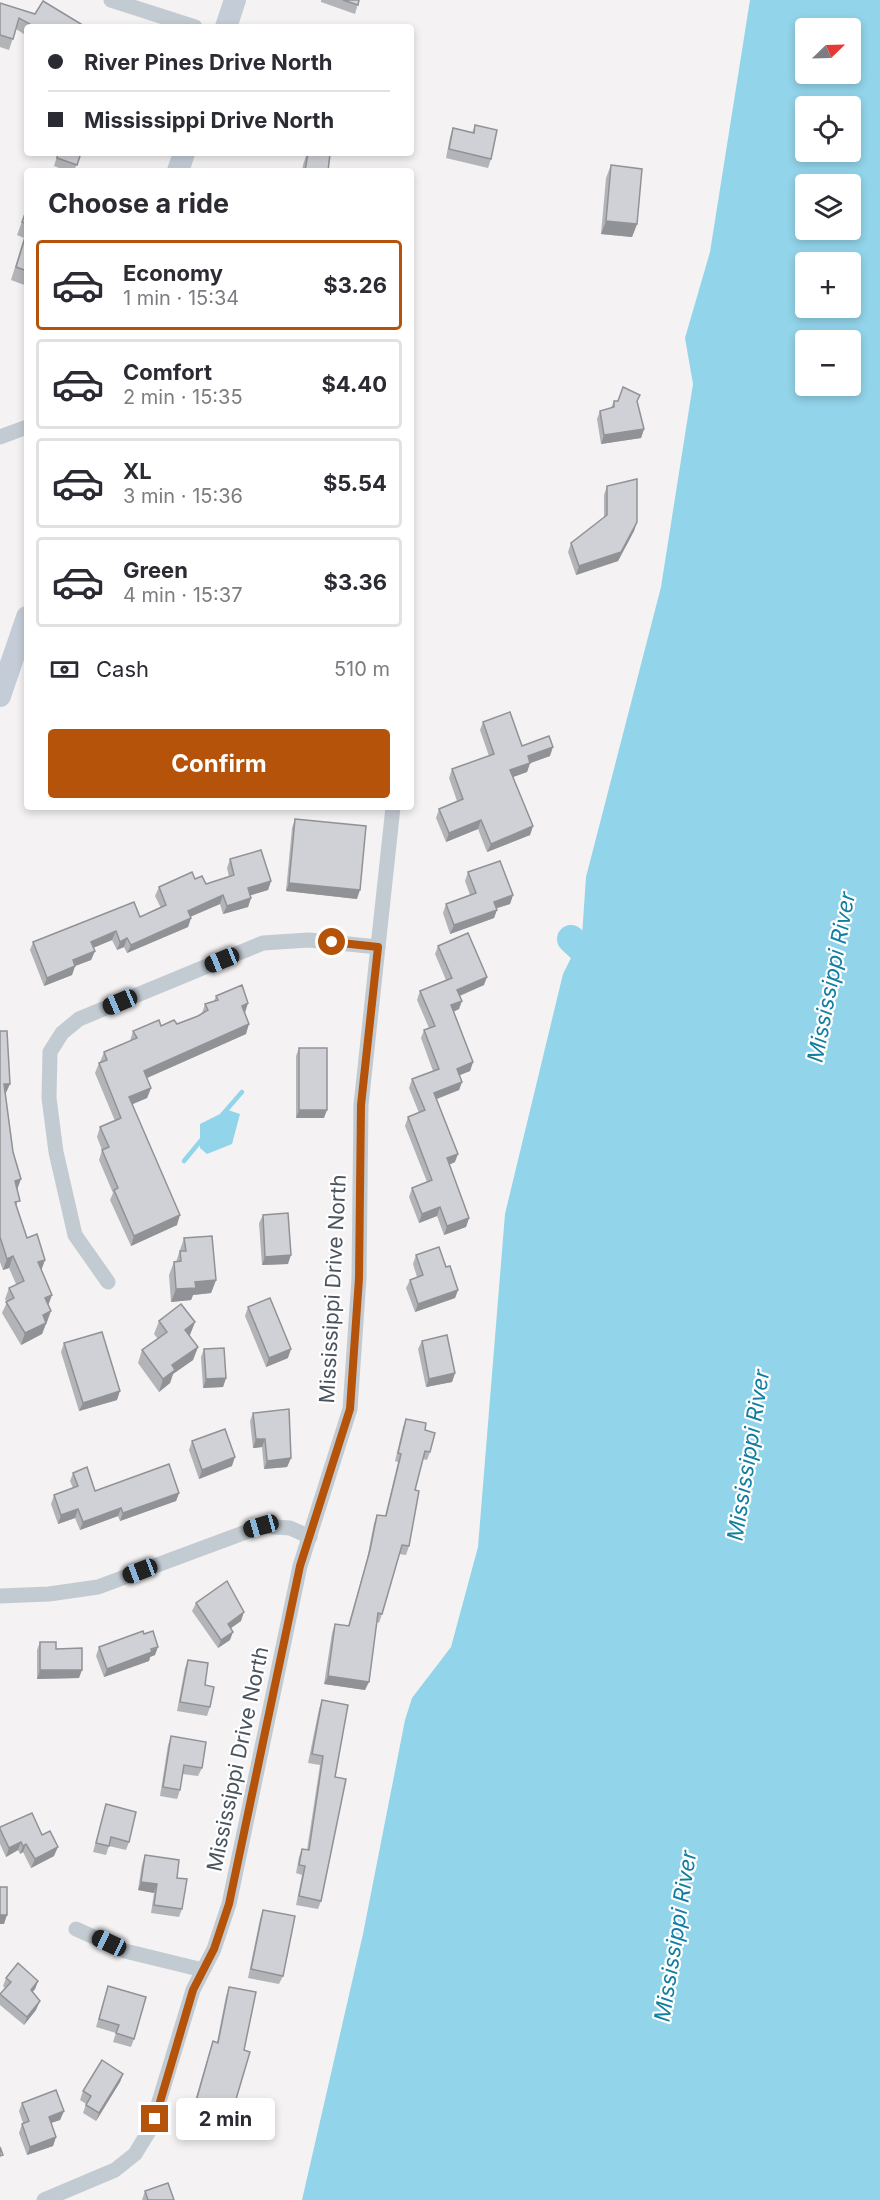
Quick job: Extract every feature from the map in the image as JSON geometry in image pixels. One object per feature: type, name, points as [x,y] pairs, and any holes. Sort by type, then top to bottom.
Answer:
[{"type":"main road","points":[[227,24],[235,0]]},
{"type":"main road","points":[[0,696],[24,626]]},
{"type":"street","points":[[111,0],[186,24]]},
{"type":"street","points":[[0,437],[24,428]]},
{"type":"street","name":"Mississippi Drive North","points":[[44,2200],[103,2177],[135,2154],[155,2119],[193,1990],[229,1904],[300,1566],[350,1409],[359,1278],[361,1105],[393,810]]},
{"type":"street","points":[[108,1282],[75,1235],[56,1152],[49,1098],[50,1052],[62,1033],[79,1019],[263,943],[309,940],[378,947]]},
{"type":"street","points":[[0,1596],[49,1594],[98,1587],[261,1526],[277,1525],[310,1537]]},
{"type":"street","points":[[76,1929],[125,1951],[203,1970]]},
{"type":"water","name":"Mississippi River","points":[[750,0],[880,0],[880,2200],[302,2200],[363,1934],[405,1720],[412,1698],[451,1647],[478,1547],[505,1214],[563,974],[582,936],[586,877],[661,587],[693,384],[685,338],[710,252]]},
{"type":"water","points":[[228,1110],[240,1114],[232,1144],[207,1154],[200,1148],[200,1124]]},
{"type":"building","points":[[343,0],[359,0],[358,5]]},
{"type":"building","points":[[43,1],[81,24],[30,24],[19,18],[13,39],[0,35],[0,3],[35,14]]},
{"type":"building","points":[[475,125],[497,130],[491,159],[449,149],[453,128],[474,133]]},
{"type":"building","points":[[57,156],[80,156],[77,165],[57,158]]},
{"type":"building","points":[[308,156],[330,156],[328,168],[306,168]]},
{"type":"building","points":[[611,165],[642,169],[637,224],[606,221]]},
{"type":"building","points":[[24,241],[24,270],[16,267]]},
{"type":"building","points":[[623,387],[640,395],[637,401],[644,429],[604,435],[600,411],[614,407],[614,401],[618,401]]},
{"type":"building","points":[[637,479],[637,522],[621,552],[579,566],[571,543],[607,515],[607,486]]},
{"type":"building","points":[[510,712],[522,746],[549,736],[553,747],[528,756],[530,763],[510,770],[533,826],[491,844],[481,820],[449,833],[439,809],[463,799],[452,769],[494,754],[483,722]]},
{"type":"building","points":[[295,819],[366,826],[360,890],[289,883]]},
{"type":"building","points":[[261,850],[271,881],[248,888],[251,898],[227,906],[223,895],[188,911],[191,918],[131,945],[127,938],[120,942],[116,931],[91,942],[95,951],[73,960],[75,966],[47,978],[33,942],[134,902],[140,917],[166,905],[159,887],[192,872],[195,879],[202,876],[206,884],[234,875],[230,859]]},
{"type":"building","points":[[500,861],[513,895],[494,902],[497,910],[454,925],[446,904],[476,893],[468,872]]},
{"type":"building","points":[[468,933],[487,977],[457,990],[462,1001],[451,1005],[473,1062],[457,1069],[462,1082],[434,1093],[458,1154],[447,1158],[469,1218],[447,1226],[440,1207],[422,1214],[412,1188],[432,1180],[408,1117],[425,1110],[412,1079],[439,1069],[424,1030],[435,1026],[420,991],[452,978],[438,946]]},
{"type":"building","points":[[242,985],[248,1003],[242,1006],[249,1024],[144,1071],[151,1088],[129,1097],[180,1215],[134,1236],[114,1190],[118,1188],[102,1150],[109,1147],[100,1127],[121,1118],[99,1063],[107,1060],[104,1052],[137,1038],[133,1031],[159,1020],[161,1026],[174,1020],[177,1024],[198,1016],[208,1010],[205,1004],[218,1000],[216,996]]},
{"type":"building","points":[[0,1031],[7,1031],[10,1084],[4,1084],[13,1152],[21,1179],[15,1181],[20,1201],[15,1202],[27,1238],[37,1234],[45,1260],[38,1262],[52,1295],[45,1298],[51,1311],[43,1315],[46,1323],[25,1333],[6,1302],[14,1298],[9,1288],[24,1281],[13,1256],[7,1259],[0,1237]]},
{"type":"building","points":[[299,1048],[327,1048],[327,1110],[299,1110]]},
{"type":"building","points":[[288,1213],[291,1255],[265,1257],[263,1215]]},
{"type":"building","points":[[212,1236],[216,1280],[195,1282],[196,1288],[176,1289],[174,1262],[181,1261],[180,1251],[186,1251],[184,1238]]},
{"type":"building","points":[[439,1247],[446,1267],[450,1266],[458,1290],[418,1304],[410,1280],[423,1275],[416,1255]]},
{"type":"building","points":[[270,1298],[291,1349],[269,1358],[248,1307]]},
{"type":"building","points":[[181,1304],[195,1322],[185,1330],[198,1347],[172,1365],[175,1370],[163,1379],[142,1350],[167,1332],[159,1321]]},
{"type":"building","points":[[102,1332],[120,1391],[83,1403],[64,1343]]},
{"type":"building","points":[[447,1335],[455,1373],[429,1379],[422,1341]]},
{"type":"building","points":[[224,1348],[226,1378],[206,1379],[204,1349]]},
{"type":"building","points":[[289,1409],[291,1458],[267,1461],[265,1439],[256,1439],[253,1413]]},
{"type":"building","points":[[406,1419],[426,1423],[425,1430],[435,1433],[430,1452],[425,1451],[415,1490],[419,1491],[409,1546],[402,1545],[382,1614],[378,1613],[369,1682],[328,1676],[335,1624],[349,1626],[377,1515],[386,1516],[401,1454],[398,1453]]},
{"type":"building","points":[[225,1429],[235,1457],[202,1470],[192,1441]]},
{"type":"building","points":[[169,1464],[179,1493],[123,1513],[121,1508],[83,1522],[78,1509],[61,1515],[54,1495],[78,1486],[73,1473],[87,1467],[95,1491]]},
{"type":"building","points":[[227,1581],[244,1612],[228,1624],[233,1632],[221,1640],[196,1603]]},
{"type":"building","points":[[143,1631],[144,1634],[153,1631],[158,1647],[151,1649],[152,1652],[107,1669],[99,1647]]},
{"type":"building","points":[[40,1642],[56,1642],[56,1649],[82,1648],[82,1670],[40,1670]]},
{"type":"building","points":[[188,1660],[208,1663],[205,1685],[214,1687],[210,1707],[180,1702]]},
{"type":"building","points":[[322,1700],[348,1705],[335,1777],[346,1779],[321,1901],[299,1896],[305,1866],[299,1865],[302,1849],[309,1850],[323,1756],[312,1754]]},
{"type":"building","points":[[171,1736],[206,1742],[202,1768],[184,1765],[180,1790],[163,1787]]},
{"type":"building","points":[[106,1804],[136,1812],[129,1842],[111,1837],[109,1846],[96,1843]]},
{"type":"building","points":[[32,1813],[42,1835],[50,1831],[58,1847],[35,1859],[26,1844],[23,1846],[21,1842],[9,1848],[0,1829]]},
{"type":"building","points":[[145,1855],[179,1860],[177,1878],[187,1879],[182,1909],[154,1905],[157,1884],[141,1882]]},
{"type":"building","points":[[0,1887],[7,1887],[7,1915],[0,1915]]},
{"type":"building","points":[[263,1910],[295,1916],[283,1976],[251,1969]]},
{"type":"building","points":[[18,1963],[38,1981],[31,1990],[40,2001],[27,2017],[0,1994],[11,1982],[6,1978]]},
{"type":"building","points":[[108,1986],[146,1997],[134,2039],[116,2033],[119,2025],[99,2019]]},
{"type":"building","points":[[229,1987],[256,1992],[244,2050],[250,2052],[231,2116],[195,2105],[213,2041],[218,2043]]},
{"type":"building","points":[[102,2060],[123,2074],[99,2113],[86,2105],[91,2096],[83,2091]]},
{"type":"building","points":[[56,2090],[64,2111],[49,2117],[56,2137],[30,2147],[22,2124],[29,2121],[22,2103]]},
{"type":"building","points":[[168,2183],[174,2200],[148,2200],[145,2191]]},
{"type":"waterway","points":[[571,939],[604,970]]},
{"type":"waterway","points":[[222,1115],[242,1092]]},
{"type":"waterway","points":[[184,1161],[203,1138]]},
{"type":"route","points":[[155,2119],[193,1990],[214,1949],[229,1904],[300,1566],[338,1453],[350,1409],[359,1278],[361,1105],[378,947],[332,942]]}]
